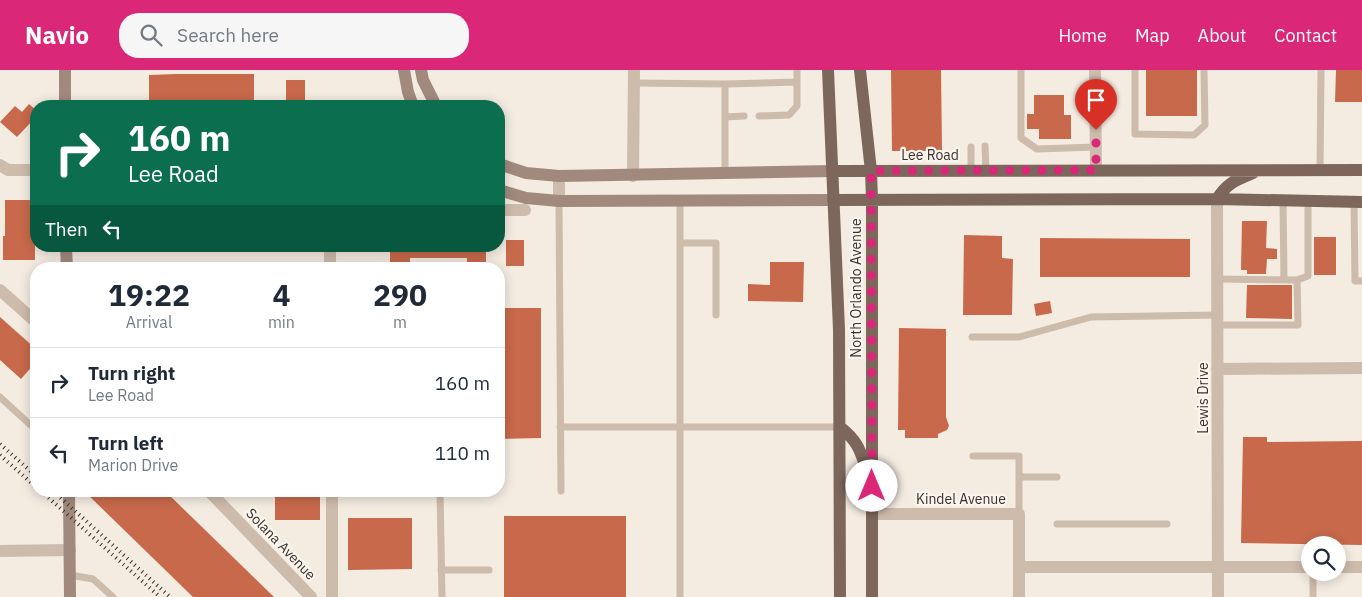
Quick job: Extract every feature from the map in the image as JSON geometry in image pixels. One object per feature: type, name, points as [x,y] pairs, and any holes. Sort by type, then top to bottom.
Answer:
[{"type":"main road","name":"North Orlando Avenue","points":[[828,70],[840,330],[840,597]]},
{"type":"main road","name":"North Orlando Avenue","points":[[860,70],[871,171],[872,200],[872,597]]},
{"type":"main road","name":"Lee Road","points":[[832,171],[1362,170]]},
{"type":"main road","points":[[1217,199],[1232,182],[1258,171]]},
{"type":"main road","points":[[833,200],[1217,199],[1358,202]]},
{"type":"main road","points":[[840,427],[853,437],[872,486]]},
{"type":"street","points":[[64,70],[65,100]]},
{"type":"street","points":[[404,70],[411,100]]},
{"type":"street","points":[[422,70],[423,80],[433,100]]},
{"type":"street","points":[[1095,70],[1096,170]]},
{"type":"street","points":[[633,176],[634,76]]},
{"type":"street","points":[[0,166],[8,170],[30,170]]},
{"type":"street","name":"Lee Road","points":[[505,166],[526,173],[559,176],[832,171]]},
{"type":"street","points":[[559,176],[559,201]]},
{"type":"street","points":[[505,192],[526,198],[559,201],[833,200]]},
{"type":"street","name":"Lewis Drive","points":[[1217,199],[1218,597]]},
{"type":"street","points":[[505,210],[525,210]]},
{"type":"street","points":[[0,290],[30,317]]},
{"type":"street","points":[[1217,369],[1362,368]]},
{"type":"street","points":[[70,497],[70,597]]},
{"type":"street","name":"Solana Avenue","points":[[215,497],[311,597]]},
{"type":"street","points":[[332,497],[332,597]]},
{"type":"street","name":"Kindel Avenue","points":[[872,514],[1020,514]]},
{"type":"street","points":[[1019,597],[1020,514]]},
{"type":"street","points":[[0,551],[70,550]]},
{"type":"street","points":[[1020,567],[1301,567]]},
{"type":"street","points":[[1346,567],[1362,567]]},
{"type":"lane","points":[[759,116],[789,115],[797,106],[797,70]]},
{"type":"lane","points":[[1021,70],[1021,138],[1037,149],[1096,147]]},
{"type":"lane","points":[[1135,70],[1136,134],[1194,135],[1204,125],[1204,70]]},
{"type":"lane","points":[[1320,170],[1321,70]]},
{"type":"lane","points":[[634,76],[725,84],[797,82]]},
{"type":"lane","points":[[725,84],[725,174]]},
{"type":"lane","points":[[725,117],[744,116]]},
{"type":"lane","points":[[971,146],[971,170]]},
{"type":"lane","points":[[985,146],[986,170]]},
{"type":"lane","points":[[680,200],[680,597]]},
{"type":"lane","points":[[1283,200],[1284,280]]},
{"type":"lane","points":[[559,201],[561,491]]},
{"type":"lane","points":[[1217,279],[1298,280],[1308,276],[1308,201]]},
{"type":"lane","points":[[1358,202],[1354,221],[1355,281],[1362,281]]},
{"type":"lane","points":[[680,243],[716,243],[716,315]]},
{"type":"lane","points":[[972,337],[1019,337],[1091,317],[1298,324],[1298,280]]},
{"type":"lane","points":[[0,397],[30,424]]},
{"type":"lane","points":[[560,427],[840,427]]},
{"type":"lane","points":[[972,456],[1019,456],[1020,514]]},
{"type":"lane","points":[[1019,477],[1057,477]]},
{"type":"lane","points":[[440,497],[442,597]]},
{"type":"lane","points":[[1057,524],[1167,524]]},
{"type":"lane","points":[[441,570],[488,570]]},
{"type":"lane","points":[[70,575],[93,579],[113,597]]},
{"type":"lane","points":[[1313,581],[1313,597]]},
{"type":"building","points":[[891,70],[941,70],[942,151],[892,151]]},
{"type":"building","points":[[1146,70],[1197,70],[1197,116],[1146,116]]},
{"type":"building","points":[[1336,70],[1362,70],[1362,102],[1335,102]]},
{"type":"building","points":[[254,74],[254,100],[149,100],[149,75]]},
{"type":"building","points":[[286,80],[305,80],[305,100],[286,100]]},
{"type":"building","points":[[1034,95],[1064,95],[1064,115],[1071,115],[1071,139],[1039,139],[1039,129],[1027,129],[1027,114],[1034,114]]},
{"type":"building","points":[[30,105],[30,123],[17,137],[0,122],[15,106],[22,112]]},
{"type":"building","points":[[5,200],[30,200],[30,252],[35,252],[35,260],[3,260],[3,236],[5,236]]},
{"type":"building","points":[[1242,221],[1267,221],[1266,248],[1277,249],[1277,259],[1267,259],[1266,274],[1247,274],[1247,270],[1241,270]]},
{"type":"building","points":[[964,235],[1002,236],[1002,258],[1013,259],[1012,315],[963,315]]},
{"type":"building","points":[[1314,237],[1336,237],[1336,275],[1314,275]]},
{"type":"building","points":[[1040,238],[1190,239],[1190,277],[1040,277]]},
{"type":"building","points":[[506,240],[524,240],[524,266],[506,266]]},
{"type":"building","points":[[390,252],[486,252],[486,262],[467,262],[467,258],[410,258],[410,262],[390,262]]},
{"type":"building","points":[[770,262],[804,262],[803,302],[748,301],[748,284],[770,285]]},
{"type":"building","points":[[1247,285],[1292,285],[1292,319],[1246,318]]},
{"type":"building","points":[[1050,301],[1052,313],[1036,316],[1034,304]]},
{"type":"building","points":[[505,308],[541,308],[541,438],[505,439]]},
{"type":"building","points":[[0,317],[30,344],[30,369],[21,379],[0,360]]},
{"type":"building","points":[[899,328],[946,329],[946,417],[949,426],[947,430],[938,434],[938,438],[905,438],[905,430],[898,430]]},
{"type":"building","points":[[1243,437],[1267,437],[1267,442],[1362,441],[1362,545],[1346,545],[1346,536],[1301,536],[1301,544],[1241,543]]},
{"type":"building","points":[[90,497],[171,497],[274,597],[193,597]]},
{"type":"building","points":[[275,497],[320,497],[320,520],[275,520]]},
{"type":"building","points":[[504,516],[626,516],[626,597],[504,597]]},
{"type":"building","points":[[348,518],[412,518],[412,569],[348,570]]},
{"type":"railway","points":[[0,444],[30,471]]},
{"type":"railway","points":[[0,455],[30,482]]},
{"type":"railway","points":[[48,497],[160,597]]},
{"type":"railway","points":[[60,497],[170,597]]},
{"type":"route","points":[[872,486],[871,171],[1096,170],[1096,130]]}]
